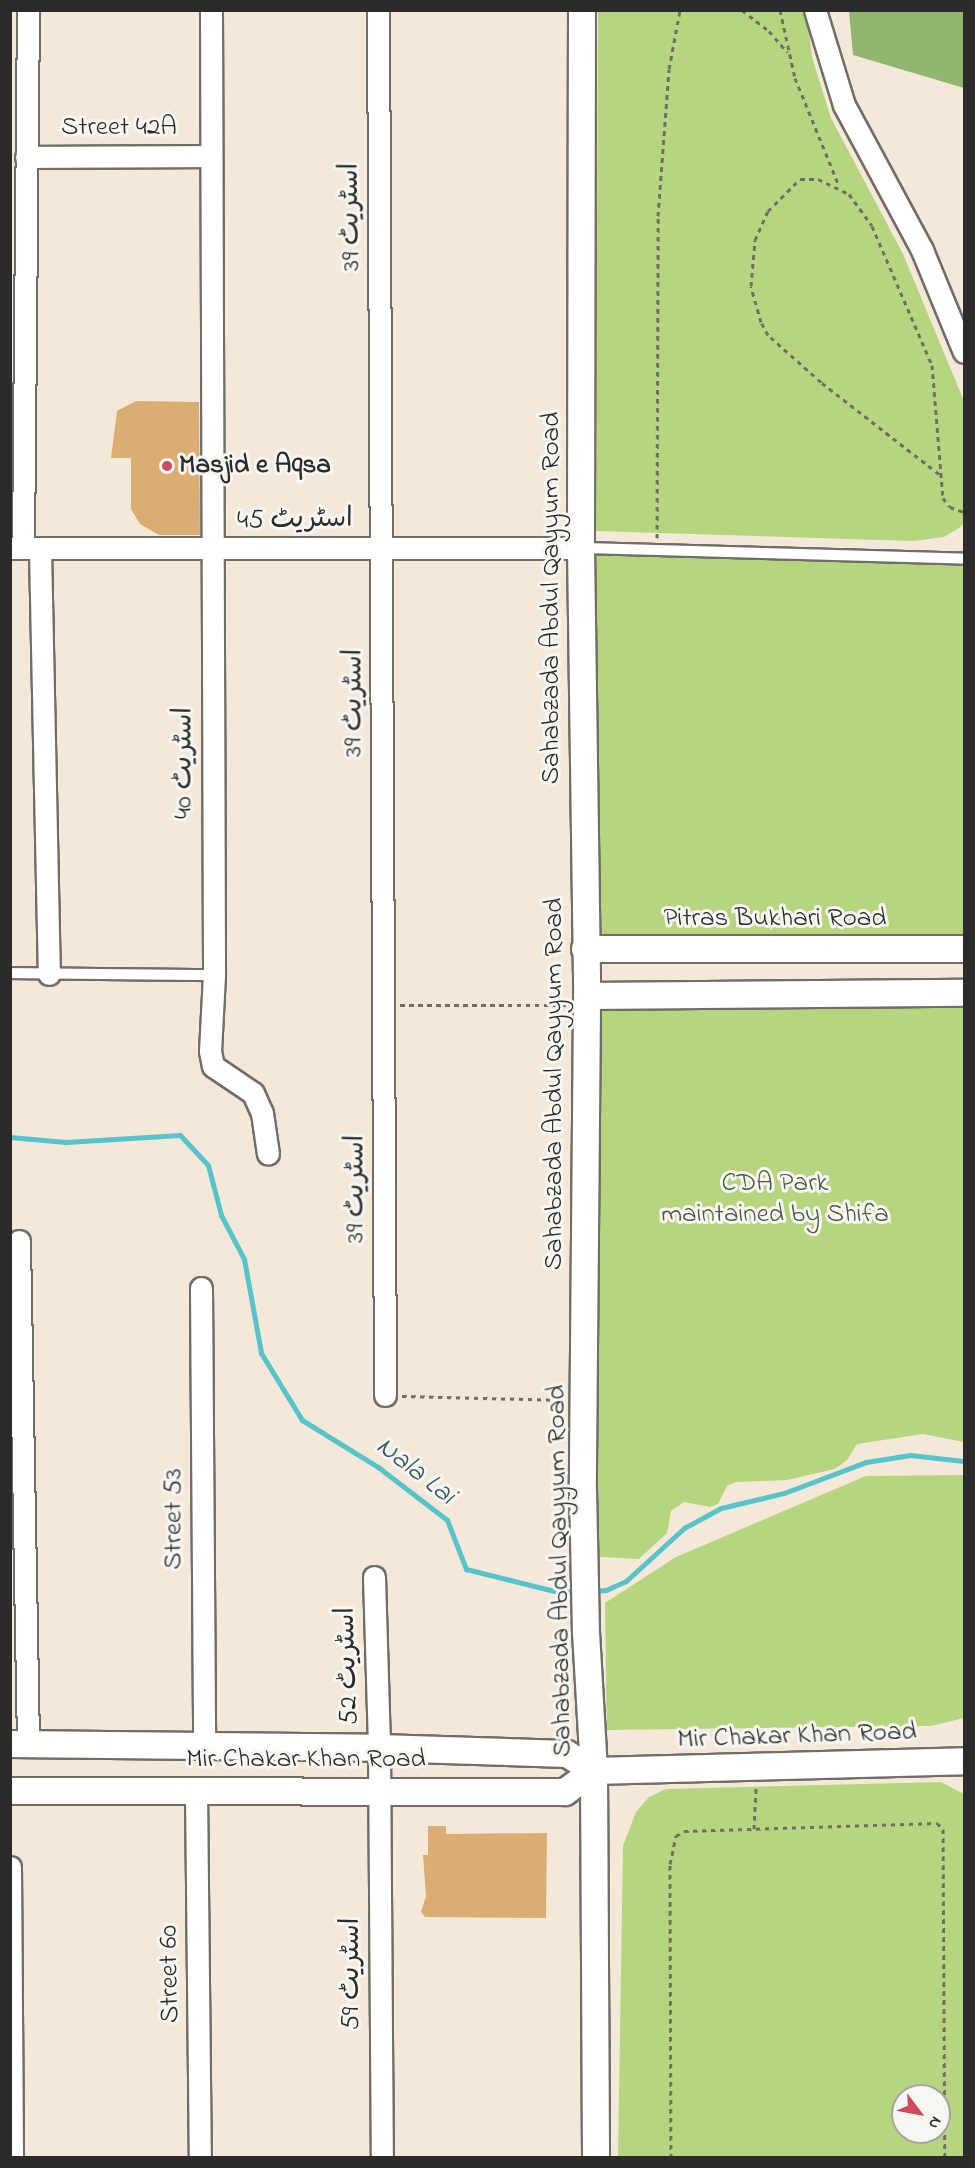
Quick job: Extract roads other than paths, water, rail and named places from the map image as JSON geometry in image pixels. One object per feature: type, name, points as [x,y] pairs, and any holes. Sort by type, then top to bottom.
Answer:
[{"type":"street","points":[[28,10],[24,549],[49,974]]},
{"type":"street","name":"اسٹریٹ 40","points":[[211,10],[214,975],[210,1051],[213,1066],[254,1093],[262,1113],[268,1154]]},
{"type":"street","name":"اسٹریٹ 39","points":[[378,10],[385,1395]]},
{"type":"street","name":"Sahabzada Abdul Qayyum Road","points":[[582,10],[581,549],[587,1000],[583,1490],[586,1632],[594,1772],[596,2157]]},
{"type":"street","points":[[815,10],[844,105],[922,250],[964,352]]},
{"type":"street","name":"Street 42A","points":[[26,158],[211,156]]},
{"type":"street","name":"اسٹریٹ 45","points":[[24,549],[211,550],[382,547],[581,549]]},
{"type":"street","name":"Pitras Bukhari Road","points":[[585,949],[964,949]]},
{"type":"street","points":[[587,1000],[964,993]]},
{"type":"street","points":[[19,1744],[20,1241]]},
{"type":"street","name":"Street 53","points":[[201,1288],[204,1749]]},
{"type":"street","name":"اسٹریٹ 52","points":[[374,1577],[379,1790]]},
{"type":"street","name":"Mir Chakar Khan Road","points":[[19,1744],[204,1749],[379,1748],[567,1754],[594,1772]]},
{"type":"street","name":"Mir Chakar Khan Road","points":[[10,1791],[566,1792],[594,1772],[964,1761]]},
{"type":"street","name":"Street 60","points":[[196,1790],[200,2157]]},
{"type":"street","name":"اسٹریٹ 59","points":[[379,1790],[382,2157]]},
{"type":"street","points":[[10,1867],[12,2157]]},
{"type":"lane","points":[[581,549],[964,559]]},
{"type":"lane","points":[[10,974],[214,975]]},
{"type":"waterway","name":"Nala Lai","points":[[10,1137],[66,1142],[180,1135],[208,1165],[221,1215],[244,1259],[261,1353],[302,1420],[378,1467],[447,1520],[466,1569],[558,1592],[579,1591]]},
{"type":"waterway","name":"Nala Lai","points":[[591,1591],[606,1590],[626,1581],[684,1528],[721,1508],[784,1493],[866,1462],[910,1455],[964,1461]]},
{"type":"place","name":"Masjid e Aqsa","points":[[167,466]]},
{"type":"park label","name":"CDA Park maintained by Shifa","points":[[775,1198]]}]
